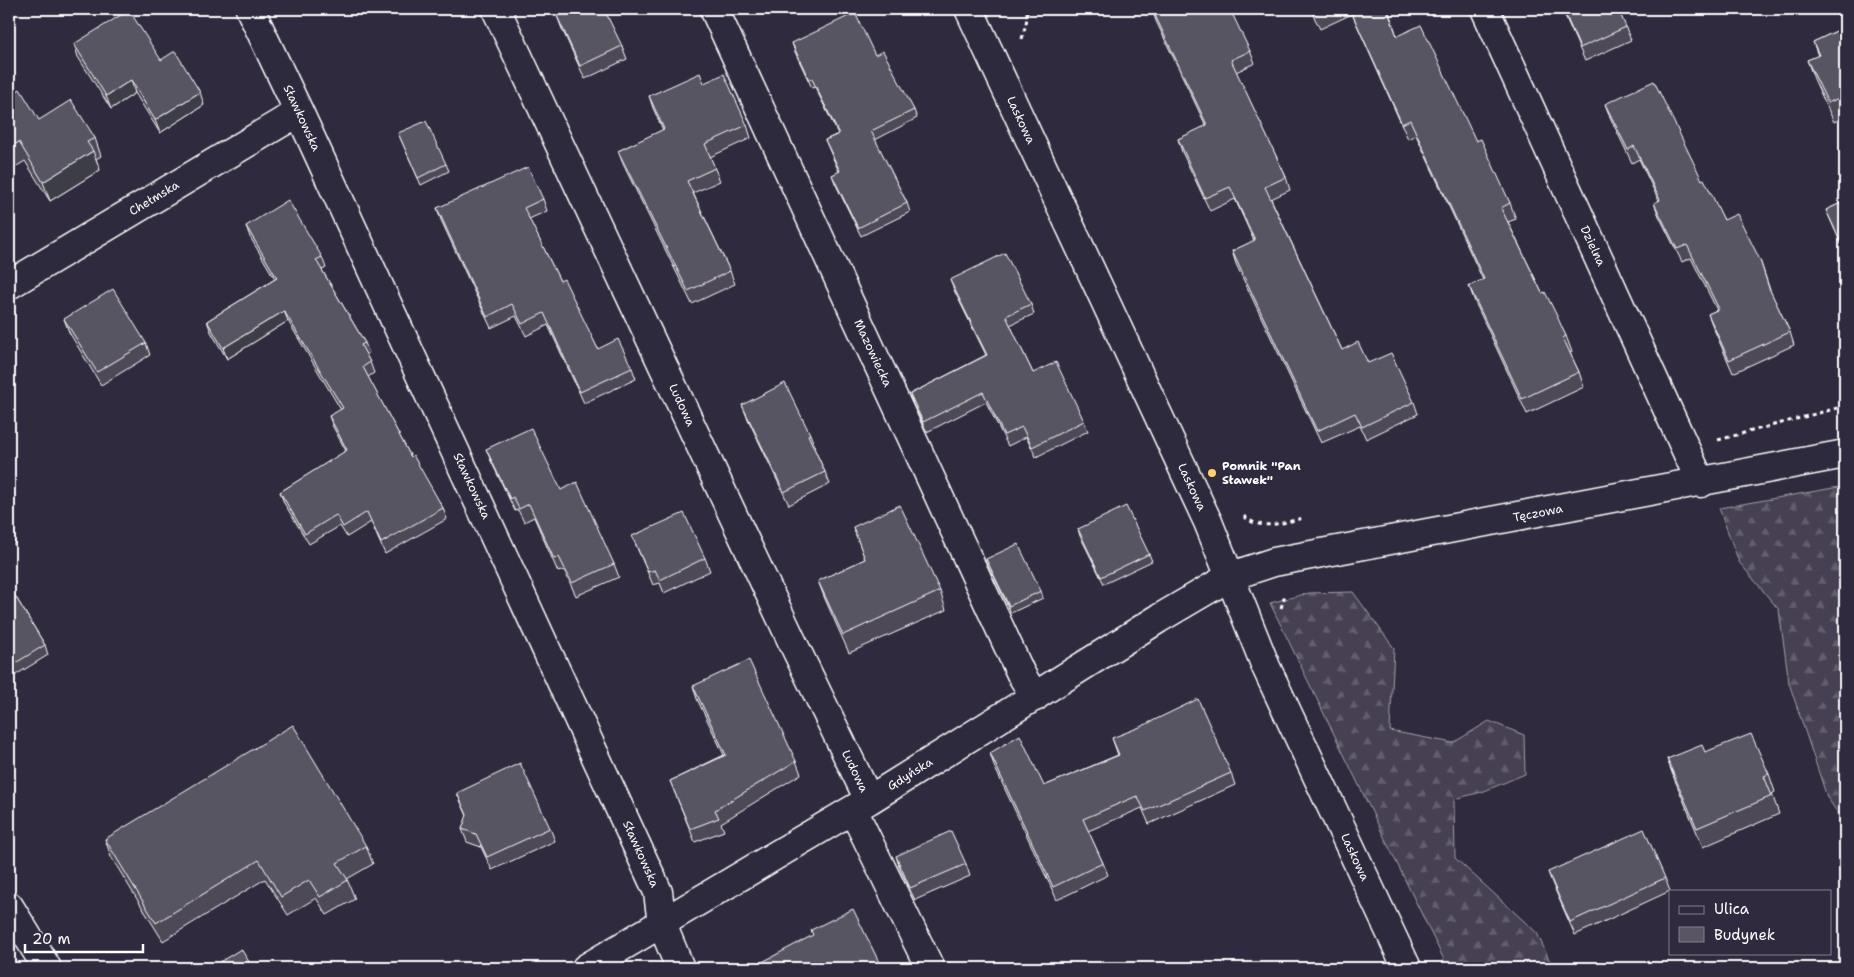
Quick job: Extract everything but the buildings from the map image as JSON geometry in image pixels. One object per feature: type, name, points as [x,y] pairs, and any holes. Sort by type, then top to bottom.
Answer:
[{"type":"street","name":"Sławkowska","points":[[250,9],[300,112],[658,892],[662,924],[680,968]]},
{"type":"street","name":"Ludowa","points":[[496,9],[787,630],[930,968]]},
{"type":"street","name":"Mazowiecka","points":[[714,9],[1021,674],[1035,697]]},
{"type":"street","name":"Laskowa","points":[[969,9],[1205,514],[1266,667],[1407,968]]},
{"type":"street","name":"Dzielna","points":[[1484,9],[1701,483]]},
{"type":"street","name":"Chełmska","points":[[9,285],[300,112]]},
{"type":"street","name":"Tęczowa","points":[[1231,576],[1274,562],[1701,483],[1845,454]]},
{"type":"street","name":"Gdyńska","points":[[586,968],[861,805],[1158,619],[1231,576]]},
{"type":"street","points":[[9,906],[47,968]]},
{"type":"path","points":[[1686,449],[1845,406]]},
{"type":"path","points":[[1242,512],[1245,518],[1263,526],[1310,517]]},
{"type":"green space","points":[[1845,486],[1845,824],[1827,797],[1789,683],[1779,610],[1739,562],[1719,508]]},
{"type":"green space","points":[[1353,592],[1394,648],[1390,731],[1453,743],[1489,721],[1524,735],[1525,774],[1482,792],[1454,799],[1455,858],[1537,933],[1553,968],[1448,968],[1270,603],[1309,593]]},
{"type":"place","name":"Pomnik \"Pan Sławek\"","points":[[1212,473]]}]
